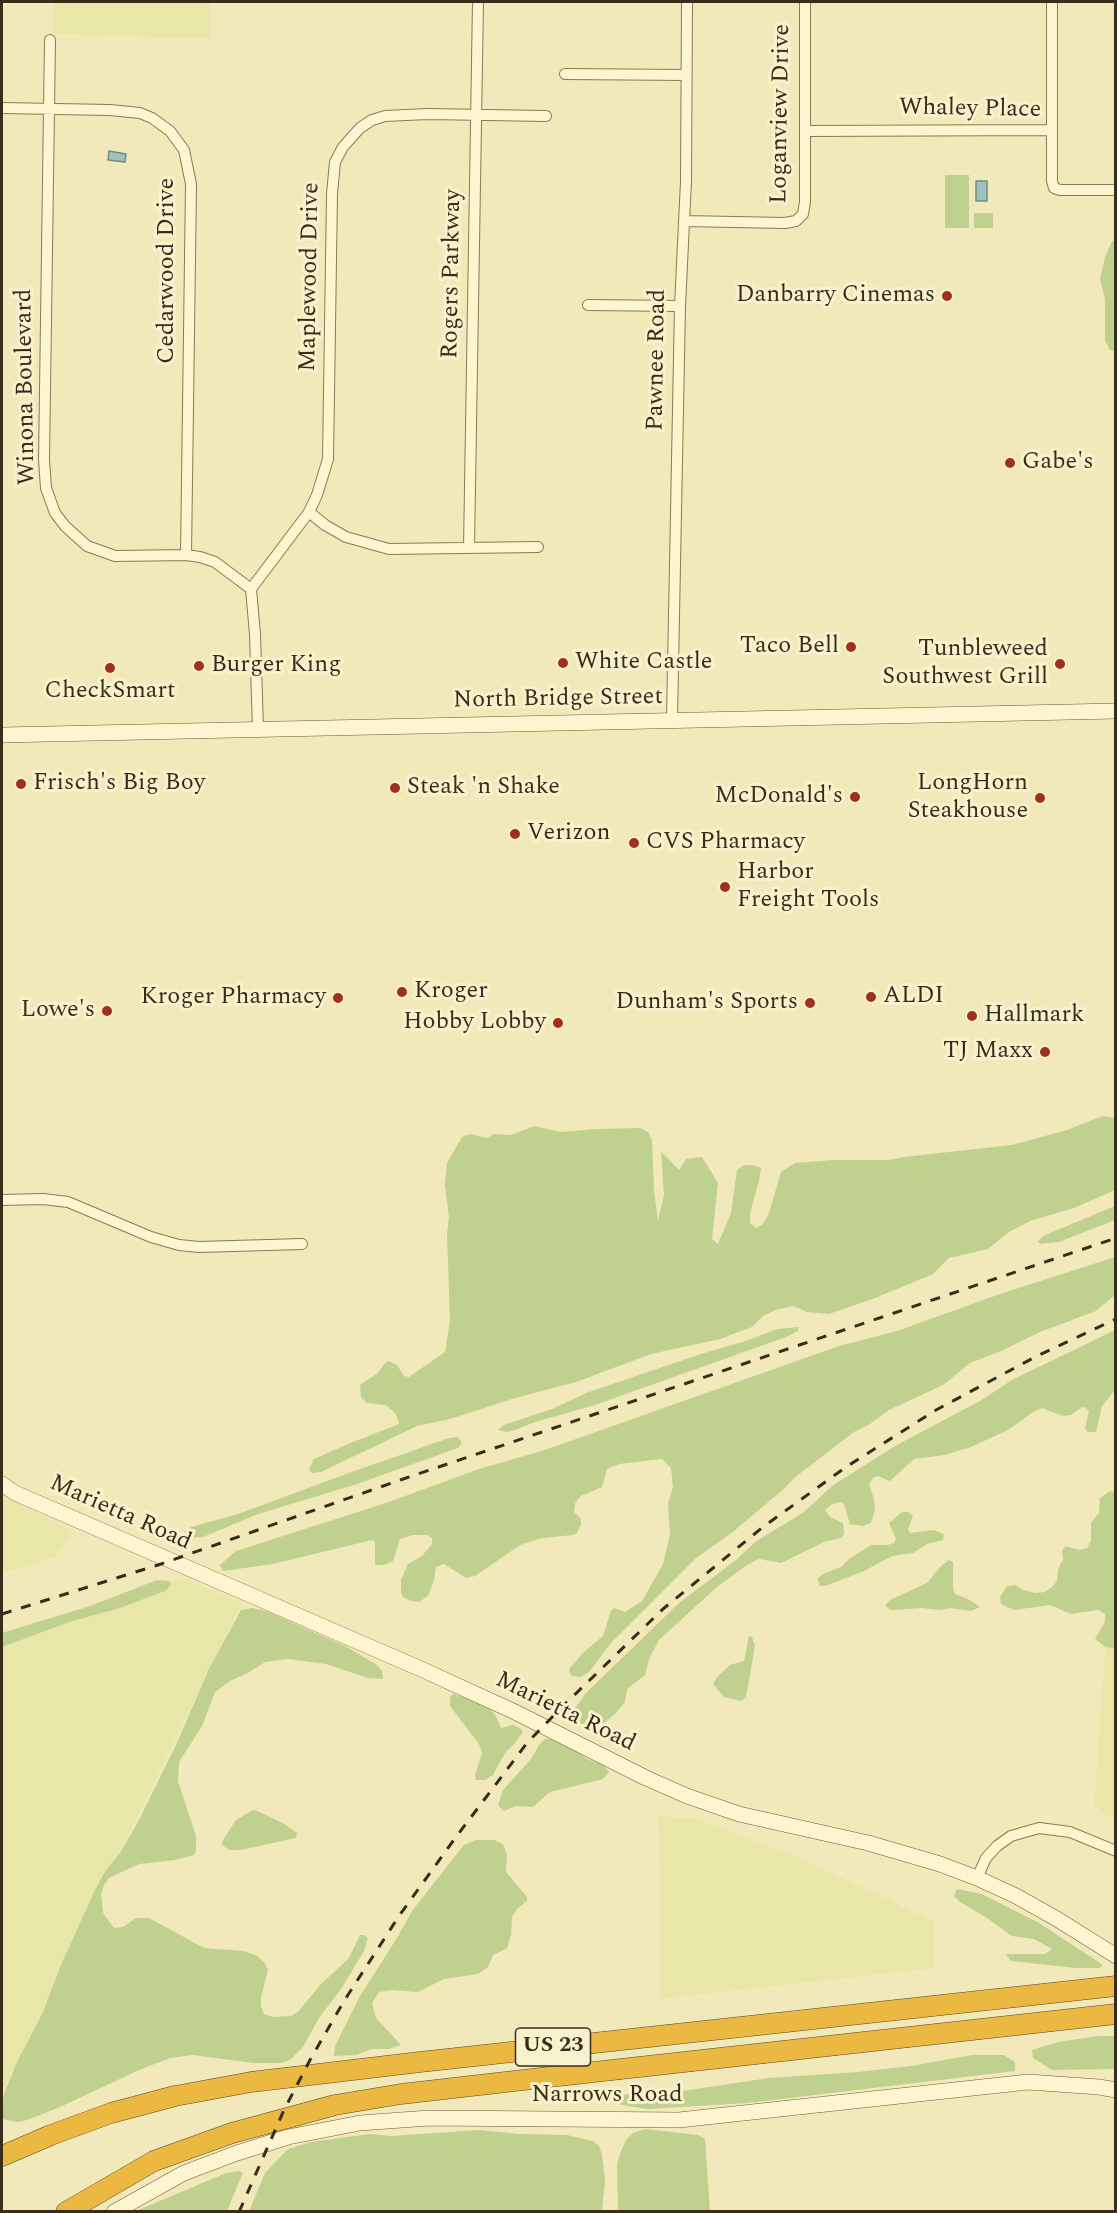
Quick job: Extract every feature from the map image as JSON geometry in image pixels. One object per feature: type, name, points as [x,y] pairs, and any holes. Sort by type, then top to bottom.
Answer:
[{"type":"highway","name":"US 23","points":[[2,2156],[111,2113],[175,2096],[251,2082],[1116,1986]]},
{"type":"highway","name":"US 23","points":[[66,2211],[154,2162],[232,2133],[335,2105],[401,2094],[555,2076],[1116,2014]]},
{"type":"street","name":"Rogers Parkway","points":[[469,548],[478,2]]},
{"type":"street","name":"Pawnee Road","points":[[672,720],[687,2]]},
{"type":"street","name":"Loganview Drive","points":[[684,221],[785,223],[800,218],[805,208],[806,2]]},
{"type":"street","points":[[1052,2],[1052,130]]},
{"type":"street","name":"Winona Boulevard","points":[[50,40],[44,460],[46,489],[55,513],[65,526],[87,546],[115,556],[186,555],[200,557],[215,562],[251,589]]},
{"type":"street","points":[[565,74],[686,75]]},
{"type":"street","name":"Cedarwood Drive","points":[[2,108],[119,110],[140,113],[152,118],[170,131],[178,140],[187,159],[191,184],[186,555]]},
{"type":"street","name":"Maplewood Drive","points":[[251,589],[309,512],[323,479],[330,440],[332,194],[335,162],[348,139],[360,128],[378,118],[408,114],[546,116]]},
{"type":"street","name":"Whaley Place","points":[[805,130],[1052,130],[1054,188],[1060,190],[1116,190]]},
{"type":"street","points":[[588,305],[680,306]]},
{"type":"street","points":[[309,512],[325,525],[346,537],[389,549],[538,547]]},
{"type":"street","points":[[251,589],[255,626],[258,730]]},
{"type":"street","name":"North Bridge Street","points":[[2,735],[1116,711]]},
{"type":"street","points":[[2,1200],[43,1199],[68,1202],[151,1237],[179,1245],[199,1247],[302,1244]]},
{"type":"street","name":"Marietta Road","points":[[2,1484],[26,1498],[422,1669],[687,1796],[739,1814],[940,1864],[977,1878],[1057,1919],[1110,1953]]},
{"type":"street","points":[[977,1878],[986,1858],[997,1846],[1011,1836],[1039,1828],[1070,1832],[1116,1851]]},
{"type":"street","name":"Narrows Road","points":[[114,2211],[184,2173],[237,2152],[288,2137],[360,2123],[429,2118],[679,2120],[1028,2082],[1116,2090]]},
{"type":"shaded area","points":[[54,2],[210,2],[210,39],[54,34]]},
{"type":"shaded area","points":[[2,1496],[73,1531],[55,1557],[2,1573]]},
{"type":"shaded area","points":[[184,1578],[242,1603],[2,2094],[2,1633]]},
{"type":"shaded area","points":[[1106,1641],[1115,1642],[1115,1821],[1094,1806]]},
{"type":"shaded area","points":[[659,1816],[696,1819],[802,1859],[935,1922],[933,1945],[935,1968],[660,1999]]},
{"type":"green space","points":[[945,175],[969,175],[969,228],[945,228]]},
{"type":"green space","points":[[974,213],[993,213],[993,228],[974,228]]},
{"type":"green space","points":[[1112,241],[1116,241],[1115,351],[1110,350],[1105,341],[1105,299],[1100,279],[1105,257]]},
{"type":"green space","points":[[1103,1116],[1115,1118],[1115,1190],[1074,1208],[1030,1221],[1009,1232],[988,1249],[949,1258],[933,1274],[829,1314],[807,1312],[793,1306],[775,1310],[763,1316],[752,1327],[720,1339],[651,1354],[576,1382],[515,1398],[450,1419],[417,1426],[321,1472],[312,1473],[309,1470],[314,1459],[399,1424],[396,1414],[386,1405],[367,1403],[361,1397],[360,1385],[378,1373],[385,1363],[389,1361],[397,1365],[404,1376],[409,1377],[445,1352],[450,1321],[447,1235],[449,1217],[445,1185],[447,1163],[462,1137],[470,1134],[487,1138],[494,1134],[511,1135],[534,1126],[561,1132],[640,1128],[648,1132],[652,1140],[658,1221],[664,1195],[661,1151],[679,1170],[686,1159],[702,1157],[718,1183],[712,1239],[718,1244],[731,1213],[737,1170],[744,1165],[761,1168],[750,1213],[750,1223],[756,1228],[763,1224],[769,1213],[781,1172],[795,1163],[889,1160],[1012,1145],[1067,1130]]},
{"type":"green space","points":[[1115,1206],[1115,1220],[1059,1242],[1041,1244],[1037,1242],[1043,1236]]},
{"type":"green space","points":[[1115,1257],[1115,1295],[1096,1311],[1040,1332],[970,1363],[943,1385],[889,1410],[854,1432],[794,1478],[734,1531],[695,1559],[611,1643],[589,1672],[581,1677],[572,1676],[569,1672],[570,1668],[603,1636],[611,1611],[614,1608],[625,1612],[642,1601],[663,1564],[670,1534],[668,1503],[673,1487],[671,1468],[662,1459],[619,1464],[607,1469],[602,1487],[581,1496],[575,1503],[574,1512],[581,1519],[581,1524],[577,1533],[573,1535],[542,1538],[520,1545],[475,1576],[466,1578],[444,1564],[436,1567],[428,1596],[419,1602],[403,1597],[401,1580],[408,1564],[422,1556],[432,1544],[432,1538],[427,1535],[413,1535],[400,1539],[393,1561],[384,1565],[375,1565],[375,1542],[372,1540],[273,1564],[223,1571],[220,1565],[236,1551],[386,1503],[479,1469],[545,1450],[839,1346],[897,1331],[1000,1294]]},
{"type":"green space","points":[[799,1327],[798,1331],[786,1337],[595,1405],[515,1430],[506,1432],[498,1430],[504,1425],[552,1409],[586,1393],[777,1329]]},
{"type":"green space","points":[[1115,1330],[1115,1390],[1102,1406],[1096,1432],[1087,1432],[1085,1428],[1089,1412],[1086,1408],[1082,1407],[1071,1415],[1063,1416],[1042,1408],[1008,1430],[971,1447],[945,1455],[914,1459],[890,1481],[878,1476],[874,1477],[869,1484],[875,1509],[871,1523],[863,1526],[850,1524],[844,1504],[841,1502],[832,1504],[825,1510],[830,1517],[843,1523],[844,1534],[841,1538],[824,1542],[781,1563],[759,1559],[747,1565],[717,1587],[659,1640],[650,1657],[645,1675],[627,1689],[625,1702],[616,1713],[598,1728],[571,1721],[569,1717],[586,1693],[679,1603],[736,1560],[755,1542],[804,1512],[832,1486],[895,1446],[980,1401],[1012,1380]]},
{"type":"green space","points":[[458,1437],[462,1442],[458,1448],[354,1485],[258,1514],[203,1537],[190,1538],[184,1532],[191,1527],[238,1514],[449,1438]]},
{"type":"green space","points":[[1110,1491],[1116,1492],[1115,1648],[1105,1647],[1095,1639],[1105,1622],[1105,1614],[1098,1610],[1071,1614],[1050,1605],[1014,1610],[1001,1604],[1000,1597],[1007,1586],[1016,1585],[1023,1590],[1036,1593],[1045,1592],[1052,1587],[1057,1581],[1058,1569],[1063,1559],[1062,1550],[1066,1546],[1079,1550],[1087,1548],[1091,1541],[1091,1523],[1099,1513],[1100,1498]]},
{"type":"green space","points":[[902,1512],[908,1512],[913,1516],[908,1529],[910,1533],[934,1530],[944,1534],[943,1540],[927,1544],[913,1553],[892,1556],[864,1571],[825,1586],[819,1586],[818,1578],[823,1574],[841,1567],[871,1545],[894,1543],[896,1539],[889,1523]]},
{"type":"green space","points":[[949,1560],[953,1562],[955,1594],[968,1599],[979,1606],[978,1608],[971,1611],[950,1608],[891,1610],[885,1606],[890,1600],[927,1583]]},
{"type":"green space","points":[[157,1580],[170,1581],[171,1585],[165,1591],[117,1609],[72,1621],[2,1647],[2,1633],[90,1606]]},
{"type":"green space","points":[[252,1608],[266,1611],[347,1647],[377,1665],[382,1671],[383,1679],[368,1678],[326,1664],[288,1659],[265,1662],[215,1692],[202,1726],[179,1762],[178,1781],[196,1836],[194,1855],[175,1860],[139,1864],[109,1878],[101,1894],[103,1913],[114,1928],[123,1927],[136,1918],[149,1918],[204,1948],[244,1951],[257,1956],[268,1970],[261,2006],[264,2014],[273,2017],[291,2016],[298,2012],[321,1984],[349,1958],[360,1935],[368,1938],[364,1951],[341,1989],[319,2018],[303,2047],[290,2060],[281,2063],[253,2063],[193,2055],[170,2058],[27,2120],[18,2122],[2,2119],[4,2094],[17,2062],[43,2012],[61,1965],[94,1892],[139,1820],[176,1745],[209,1669],[241,1610]]},
{"type":"green space","points":[[749,1636],[752,1637],[755,1645],[746,1697],[741,1701],[724,1697],[713,1684],[730,1665],[744,1661]]},
{"type":"green space","points":[[453,1694],[478,1702],[490,1709],[501,1728],[513,1725],[523,1732],[505,1753],[493,1775],[485,1780],[476,1780],[475,1775],[482,1753],[479,1744],[450,1706],[450,1697]]},
{"type":"green space","points":[[545,1739],[553,1739],[566,1744],[587,1759],[603,1765],[609,1772],[603,1779],[550,1792],[533,1807],[516,1806],[504,1811],[498,1805],[503,1790],[531,1759]]},
{"type":"green space","points":[[255,1810],[283,1823],[297,1833],[296,1838],[241,1850],[229,1850],[222,1845],[236,1820]]},
{"type":"green space","points":[[476,1840],[494,1840],[503,1844],[507,1855],[506,1872],[527,1897],[527,1901],[517,1909],[512,1917],[511,1935],[507,1948],[493,1955],[488,1967],[478,1974],[444,1979],[418,1992],[392,1990],[379,1992],[372,2003],[376,2018],[401,2045],[389,2049],[372,2049],[356,2055],[334,2056],[335,2046],[360,1996],[412,1911],[464,1845]]},
{"type":"green space","points":[[957,1889],[982,1894],[1039,1923],[1103,1965],[1100,1968],[1076,1968],[1011,1961],[1006,1954],[1045,1954],[1052,1949],[1034,1939],[1012,1936],[960,1902],[954,1896]]},
{"type":"green space","points":[[1115,2036],[1115,2069],[1052,2070],[1033,2058],[1032,2050],[1058,2042]]},
{"type":"green space","points":[[972,2055],[1004,2055],[1015,2062],[1015,2071],[748,2103],[648,2109],[621,2105],[610,2099],[611,2095],[676,2092],[769,2078],[858,2072],[911,2066]]},
{"type":"green space","points":[[645,2129],[698,2135],[705,2139],[710,2211],[618,2211],[617,2164],[621,2151],[626,2140],[633,2133]]},
{"type":"green space","points":[[478,2130],[567,2135],[593,2141],[599,2146],[602,2155],[605,2181],[602,2211],[249,2211],[265,2173],[288,2149],[311,2142],[370,2134],[392,2136]]},
{"type":"green space","points":[[239,2171],[243,2173],[227,2211],[136,2211],[226,2173]]},
{"type":"water","points":[[109,151],[126,154],[125,162],[108,160]]},
{"type":"water","points":[[976,181],[987,181],[987,201],[976,201]]},
{"type":"railway","points":[[2,1614],[158,1565],[406,1478],[1116,1238]]},
{"type":"railway","points":[[239,2212],[284,2110],[344,2001],[399,1916],[453,1841],[527,1743],[562,1707],[663,1609],[763,1527],[846,1467],[936,1410],[1037,1356],[1116,1319]]},
{"type":"place","name":"Danbarry Cinemas","points":[[947,296]]},
{"type":"place","name":"Gabe's","points":[[1010,463]]},
{"type":"place","name":"Taco Bell","points":[[851,647]]},
{"type":"place","name":"White Castle","points":[[563,663]]},
{"type":"place","name":"Tunbleweed Southwest Grill","points":[[1060,664]]},
{"type":"place","name":"Burger King","points":[[199,666]]},
{"type":"place","name":"CheckSmart","points":[[110,668]]},
{"type":"place","name":"Frisch's Big Boy","points":[[21,784]]},
{"type":"place","name":"Steak 'n Shake","points":[[395,788]]},
{"type":"place","name":"McDonald's","points":[[855,797]]},
{"type":"place","name":"LongHorn Steakhouse","points":[[1040,798]]},
{"type":"place","name":"Verizon","points":[[515,834]]},
{"type":"place","name":"CVS Pharmacy","points":[[634,843]]},
{"type":"place","name":"Harbor Freight Tools","points":[[725,887]]},
{"type":"place","name":"Kroger","points":[[402,992]]},
{"type":"place","name":"ALDI","points":[[871,997]]},
{"type":"place","name":"Kroger Pharmacy","points":[[338,998]]},
{"type":"place","name":"Dunham's Sports","points":[[810,1003]]},
{"type":"place","name":"Lowe's","points":[[107,1011]]},
{"type":"place","name":"Hallmark","points":[[972,1016]]},
{"type":"place","name":"Hobby Lobby","points":[[558,1023]]},
{"type":"place","name":"TJ Maxx","points":[[1045,1052]]}]
